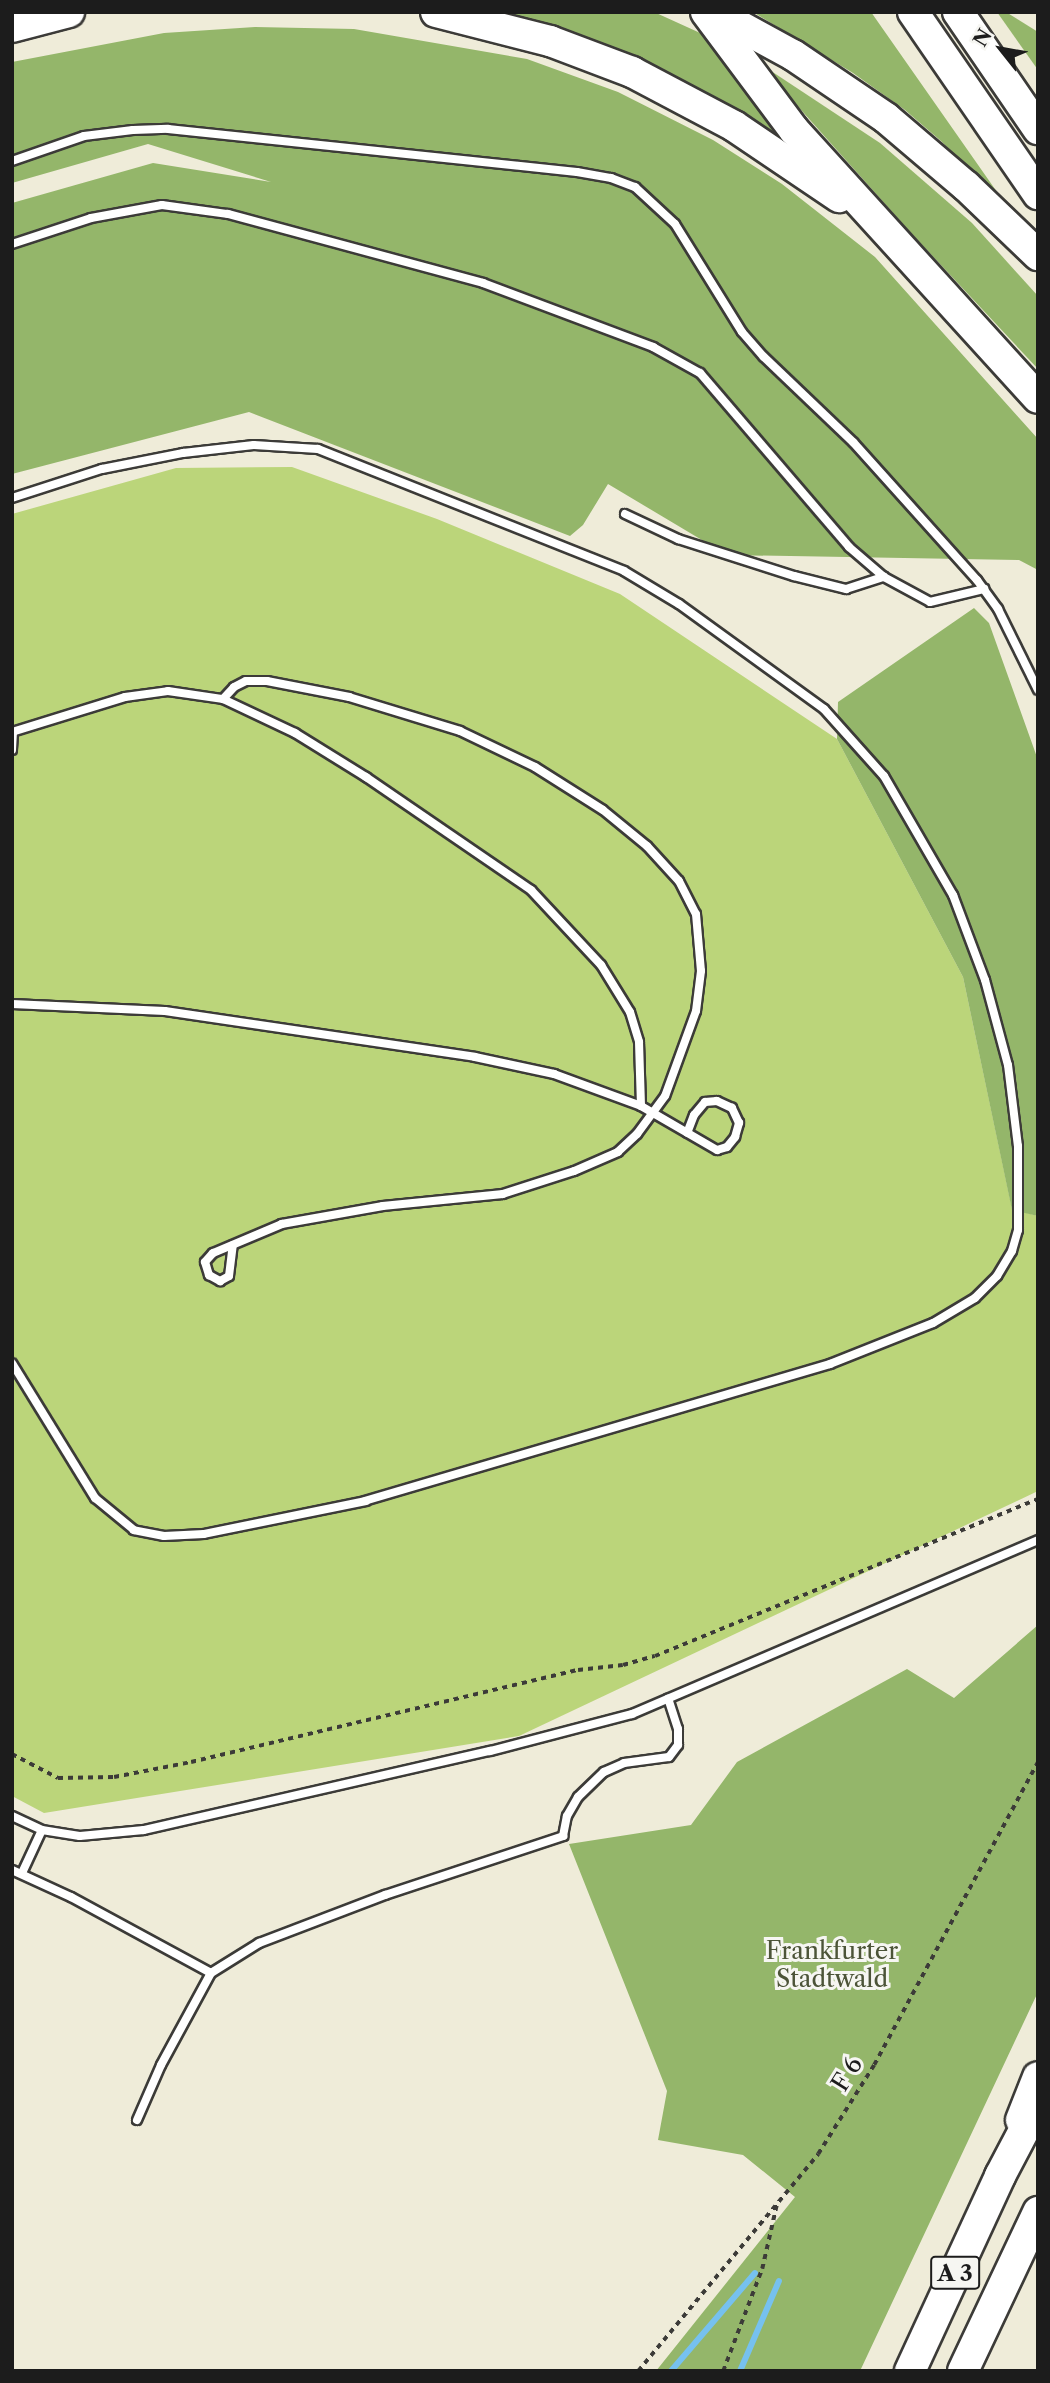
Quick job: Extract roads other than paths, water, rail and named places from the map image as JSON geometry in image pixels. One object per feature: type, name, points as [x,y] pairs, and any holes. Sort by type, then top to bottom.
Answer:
[{"type":"highway","points":[[12,27],[69,12]]},
{"type":"highway","points":[[436,12],[550,41],[632,72],[734,126],[878,223]]},
{"type":"highway","points":[[706,12],[794,130],[1038,398]]},
{"type":"highway","points":[[714,12],[805,62],[886,118],[967,186],[1038,256]]},
{"type":"highway","points":[[913,12],[1038,194]]},
{"type":"highway","points":[[958,12],[1038,129]]},
{"type":"highway","points":[[1000,2176],[1038,2077]]},
{"type":"highway","name":"A 3","points":[[910,2371],[1000,2176],[1038,2104]]},
{"type":"highway","name":"A 3","points":[[963,2371],[1038,2212]]},
{"type":"highway","points":[[981,2331],[1038,2247]]},
{"type":"lane","points":[[12,161],[85,136],[169,129],[577,172],[611,178],[635,187],[675,224],[723,304],[757,349],[853,442],[984,589],[998,608],[1038,690]]},
{"type":"lane","points":[[12,244],[91,218],[162,205],[228,214],[483,283],[653,347],[700,373],[849,547],[884,577],[930,602],[984,589]]},
{"type":"lane","points":[[12,498],[102,469],[183,453],[254,445],[318,449],[624,570],[679,604],[824,709],[884,776],[953,895],[971,944],[1008,1065],[1018,1146],[1018,1230],[1012,1251],[997,1276],[975,1298],[933,1323],[818,1368],[366,1500],[204,1534],[164,1536],[134,1530],[95,1498],[12,1363]]},
{"type":"lane","points":[[625,514],[678,539],[794,576],[846,589],[884,577]]},
{"type":"lane","points":[[223,699],[234,687],[246,681],[267,681],[349,697],[460,731],[535,767],[603,810],[647,846],[679,881],[696,914],[701,971],[696,1011],[677,1070],[665,1096],[637,1134],[618,1152],[574,1171],[503,1194],[383,1206],[282,1224],[233,1245],[205,1258],[205,1269],[209,1275],[220,1281],[229,1276],[233,1266],[233,1245]]},
{"type":"lane","points":[[12,750],[13,732],[125,697],[168,691],[223,699],[295,733],[366,776],[531,890],[601,965],[629,1012],[639,1042],[641,1106]]},
{"type":"lane","points":[[12,1004],[164,1011],[338,1034],[554,1074],[641,1106],[687,1133],[717,1150],[727,1147],[735,1137],[738,1123],[732,1108],[718,1101],[705,1102],[694,1115],[687,1133]]},
{"type":"lane","points":[[12,1816],[42,1830],[80,1836],[144,1830],[490,1751],[632,1714],[1038,1541]]},
{"type":"lane","points":[[137,2120],[161,2065],[211,1973],[259,1943],[385,1895],[563,1836],[567,1816],[578,1797],[604,1772],[624,1763],[650,1762],[669,1757],[678,1745],[678,1729],[668,1699]]},
{"type":"lane","points":[[22,1873],[42,1830]]},
{"type":"lane","points":[[12,1870],[211,1973]]},
{"type":"waterway","points":[[671,2371],[755,2273]]},
{"type":"waterway","points":[[740,2371],[779,2281]]},
{"type":"park label","name":"Frankfurter Stadtwald","points":[[832,1965]]}]
